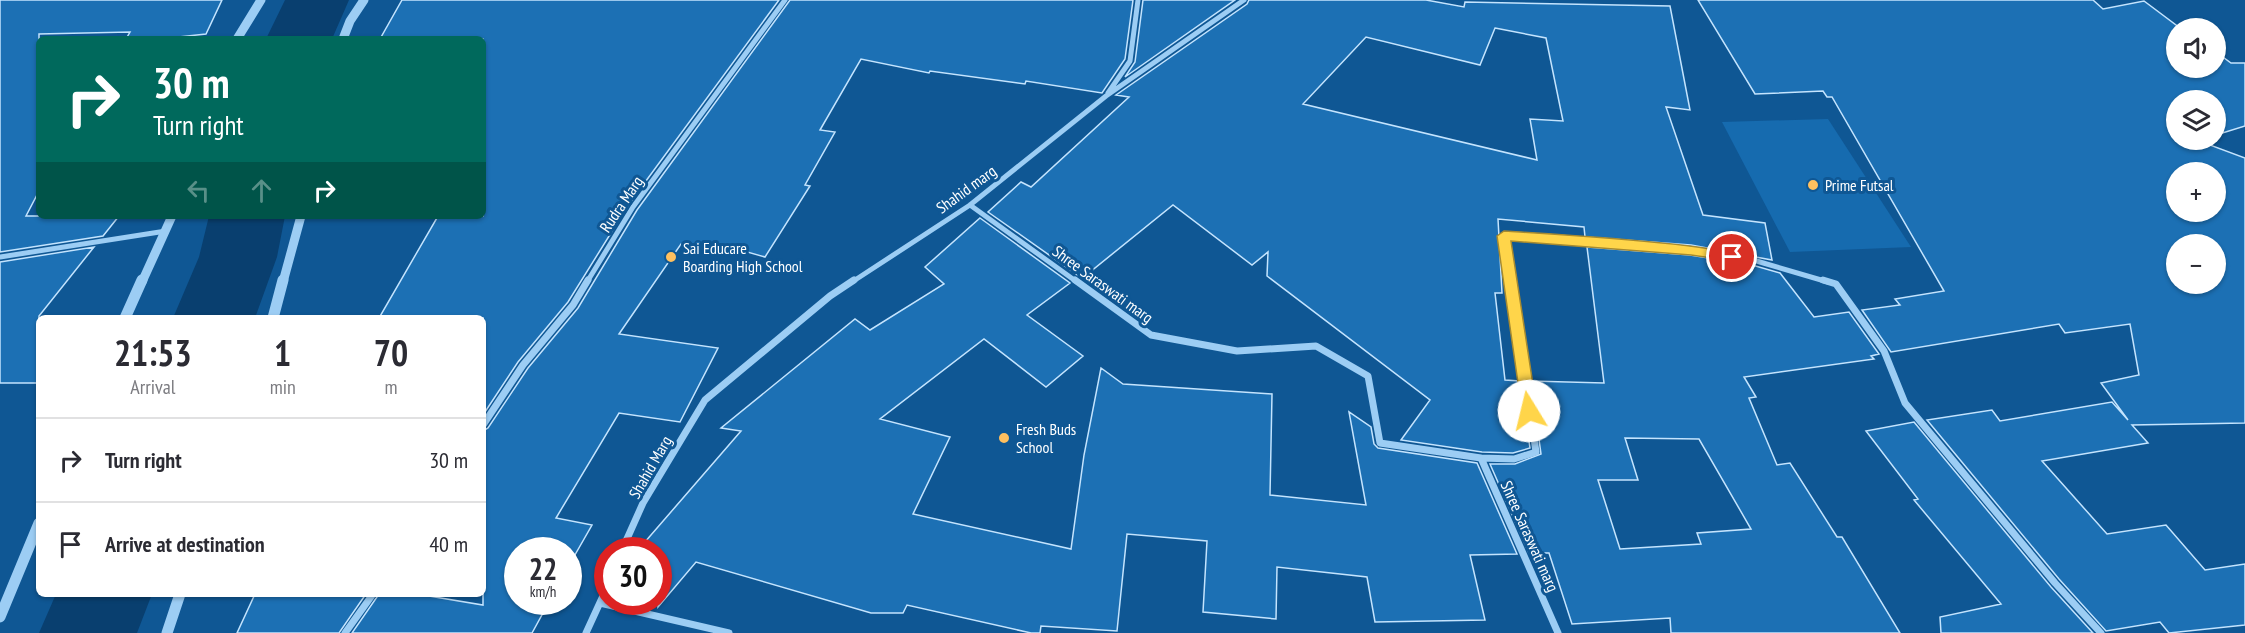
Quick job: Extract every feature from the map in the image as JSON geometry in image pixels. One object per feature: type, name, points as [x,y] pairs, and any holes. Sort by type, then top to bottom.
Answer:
[{"type":"street","points":[[239,36],[261,0]]},
{"type":"street","points":[[344,36],[363,0]]},
{"type":"street","name":"Rudra Marg","points":[[486,420],[523,365],[573,305],[633,207],[786,0]]},
{"type":"street","points":[[1106,96],[1130,61],[1138,0]]},
{"type":"street","name":"Shahid marg","points":[[705,400],[830,296],[970,205],[1106,96],[1244,0]]},
{"type":"street","name":"Shree Saraswati marg","points":[[970,205],[1151,335],[1237,351],[1316,346],[1368,376],[1380,443],[1406,444],[1441,454],[1481,458],[1558,633]]},
{"type":"street","points":[[126,315],[170,219]]},
{"type":"street","points":[[274,315],[300,219]]},
{"type":"street","points":[[0,257],[166,231]]},
{"type":"street","points":[[1481,458],[1514,459],[1536,452],[1504,236],[1691,250],[1753,260],[1836,284],[1884,351],[1905,403],[2055,583],[2101,633]]},
{"type":"street","name":"Shahid Marg","points":[[628,537],[643,503],[705,400]]},
{"type":"street","points":[[0,617],[36,530]]},
{"type":"street","points":[[167,633],[179,597]]},
{"type":"street","points":[[345,633],[371,597]]},
{"type":"street","points":[[586,633],[594,615]]},
{"type":"street","points":[[652,615],[729,633]]},
{"type":"shaded area","name":"Prime Futsal","points":[[1828,119],[1911,247],[1790,252],[1722,122]]},
{"type":"building","points":[[0,0],[222,0],[206,34],[128,36],[130,32],[39,34],[36,36],[36,197],[26,216],[36,216],[36,219],[117,219],[103,236],[0,252]]},
{"type":"building","points":[[402,0],[779,0],[629,204],[568,302],[518,362],[486,410],[486,315],[381,315],[436,219],[486,219],[486,36],[382,36]]},
{"type":"building","points":[[790,0],[1133,0],[1125,59],[1102,93],[1026,81],[1025,84],[930,71],[929,73],[861,59],[820,130],[835,132],[805,185],[810,186],[765,257],[737,249],[733,255],[681,244],[619,334],[718,348],[680,422],[619,413],[556,518],[592,525],[582,542],[582,537],[504,537],[504,615],[542,615],[532,633],[352,633],[377,597],[435,597],[483,605],[483,597],[486,597],[486,429],[528,368],[578,308],[637,210]]},
{"type":"building","points":[[1143,0],[1235,0],[1125,77],[1135,62]]},
{"type":"building","points":[[1249,0],[1426,0],[1464,7],[1465,2],[1670,6],[1690,110],[1666,107],[1703,215],[1765,223],[1772,260],[1691,245],[1585,237],[1584,227],[1498,219],[1502,293],[1495,293],[1505,380],[1520,381],[1530,448],[1513,453],[1482,452],[1401,440],[1430,400],[1267,276],[1268,252],[1252,265],[1173,205],[1085,276],[1082,274],[1079,276],[988,212],[1021,182],[1031,187],[1129,97],[1116,95],[1247,4]],"holes":[[[1495,28],[1546,38],[1563,121],[1530,119],[1537,160],[1303,104],[1366,37],[1480,65]]]},
{"type":"building","points":[[1698,0],[2093,0],[2103,9],[2144,1],[2167,18],[2166,78],[2226,78],[2226,59],[2231,63],[2245,63],[2245,126],[2226,132],[2226,90],[2166,90],[2166,150],[2223,150],[2245,158],[2245,423],[2132,425],[2148,443],[2042,461],[2107,534],[2166,525],[2205,570],[2245,564],[2245,625],[2169,633],[2160,622],[2106,631],[2059,579],[1927,420],[1992,410],[2000,421],[2112,402],[2128,420],[2101,383],[2139,375],[2130,324],[2065,333],[2059,324],[1891,352],[1862,310],[1900,305],[1895,299],[1944,291],[1832,97],[1827,97],[1823,91],[1755,94]]},
{"type":"building","points":[[980,218],[1070,283],[1027,315],[1083,356],[1046,387],[984,339],[880,419],[950,437],[913,514],[1071,549],[1084,455],[1101,368],[1123,384],[1272,394],[1270,495],[1366,505],[1349,412],[1371,427],[1374,444],[1378,448],[1477,463],[1517,554],[1470,555],[1485,620],[1375,622],[1367,577],[1277,567],[1276,619],[1203,612],[1207,541],[1127,534],[1117,631],[1041,626],[1040,633],[1031,633],[907,605],[903,613],[871,613],[696,562],[672,590],[672,537],[649,537],[741,431],[721,428],[855,319],[870,330],[944,284],[925,267]]},
{"type":"building","points":[[94,247],[40,315],[36,315],[36,383],[0,383],[0,262]]},
{"type":"building","points":[[1587,247],[1690,255],[1752,265],[1780,273],[1814,317],[1849,312],[1879,354],[1871,356],[1874,359],[1744,377],[1756,397],[1749,398],[1777,465],[1790,463],[1837,537],[1842,537],[1900,633],[1671,633],[1670,618],[1572,624],[1549,553],[1529,553],[1490,464],[1515,464],[1541,454],[1531,381],[1604,383]],"holes":[[[1625,438],[1699,439],[1751,529],[1697,533],[1701,544],[1620,549],[1598,480],[1638,480]]]},
{"type":"building","points":[[1914,422],[2051,587],[2093,633],[1941,633],[1940,617],[2001,604],[1914,500],[1918,499],[1866,431]]},
{"type":"building","points":[[254,597],[364,597],[339,633],[237,633]]},
{"type":"waterway","points":[[300,36],[317,0]]},
{"type":"waterway","points":[[215,315],[238,257],[246,219]]},
{"type":"waterway","points":[[88,633],[103,597]]},
{"type":"place","name":"Prime Futsal","points":[[1813,185]]},
{"type":"place","name":"Sai Educare Boarding High School","points":[[671,257]]},
{"type":"place","name":"Fresh Buds School","points":[[1004,438]]},
{"type":"route","points":[[1529,411],[1504,236],[1691,250],[1732,257]]}]
